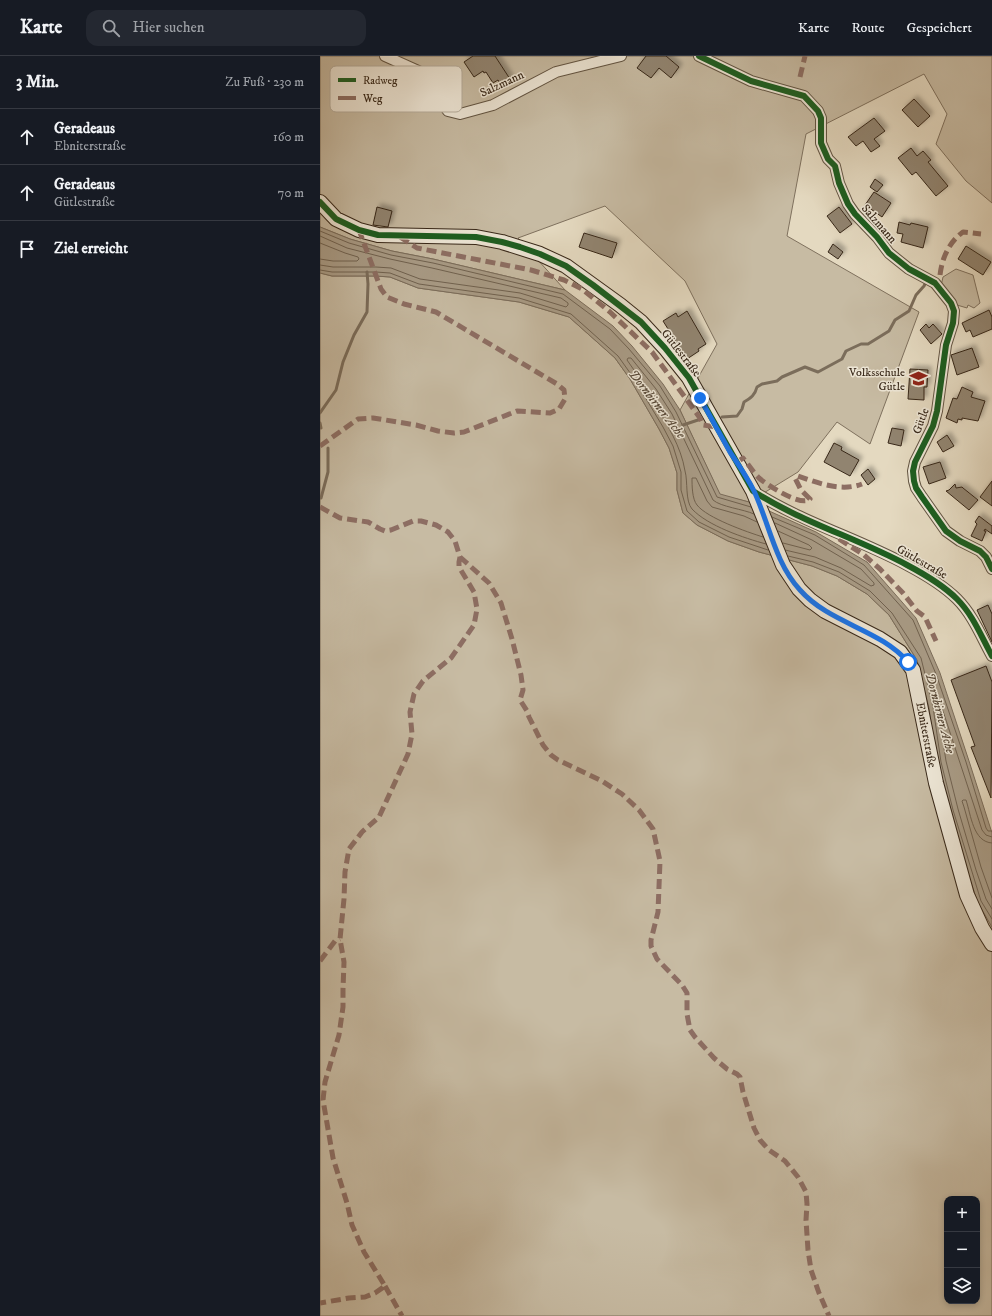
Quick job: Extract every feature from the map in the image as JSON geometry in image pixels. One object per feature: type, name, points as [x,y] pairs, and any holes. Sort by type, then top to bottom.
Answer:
[{"type":"street","name":"Salzmann","points":[[386,56],[408,66]]},
{"type":"street","name":"Salzmann","points":[[452,112],[460,114],[493,105],[556,72],[621,56]]},
{"type":"street","name":"Salzmann","points":[[699,56],[751,81],[804,96],[818,111],[821,118],[821,143],[828,159],[835,166],[839,183],[848,204],[890,253],[909,269]]},
{"type":"street","name":"Gütlestraße","points":[[320,202],[336,219],[358,230],[378,235],[476,237],[502,242],[534,251],[566,266],[641,322],[665,348],[689,378],[754,491],[771,502],[792,512],[899,560],[940,585],[958,599],[970,614],[992,656]]},
{"type":"street","name":"Gütle","points":[[909,269],[935,283],[952,303],[954,312],[953,323],[946,345],[937,411],[933,426],[915,462],[914,481],[916,488],[946,531],[960,541],[980,551],[986,557],[992,569]]},
{"type":"street","name":"Ebniterstraße","points":[[754,491],[783,565],[799,589],[810,600],[825,611],[900,652],[913,670],[936,783],[967,895],[982,928],[992,944]]},
{"type":"shaded area","points":[[320,56],[992,56],[992,203],[966,181],[936,144],[947,114],[924,74],[806,134],[787,236],[919,312],[870,444],[837,422],[798,472],[749,502],[720,495],[680,410],[717,344],[685,281],[605,206],[518,238],[565,290],[433,259],[392,251],[350,239],[320,227]]},
{"type":"shaded area","points":[[956,269],[973,275],[980,303],[974,308],[968,305],[967,308],[957,305],[941,286],[943,277]]},
{"type":"shaded area","points":[[320,273],[332,276],[390,277],[418,288],[519,302],[569,317],[615,358],[630,379],[669,448],[677,473],[677,490],[683,513],[697,525],[728,541],[759,552],[812,566],[837,576],[867,594],[889,615],[917,660],[929,708],[937,763],[978,903],[992,927],[992,1316],[320,1316]]},
{"type":"water","name":"Dornbirner Ache","points":[[320,227],[350,239],[392,251],[433,259],[565,290],[613,326],[632,346],[663,384],[680,410],[720,494],[749,502],[816,532],[867,562],[916,618],[940,673],[992,833],[992,927],[978,903],[967,871],[937,763],[929,708],[917,660],[889,615],[867,594],[837,576],[812,566],[759,552],[728,541],[697,525],[683,513],[677,490],[677,473],[669,448],[630,379],[615,358],[569,317],[519,302],[418,288],[390,277],[332,276],[320,273]]},
{"type":"building","points":[[473,56],[495,56],[510,79],[501,85],[498,80],[493,83],[486,72],[484,73],[483,71],[474,77],[464,62]]},
{"type":"building","points":[[646,56],[666,56],[679,67],[671,78],[659,68],[651,78],[637,68]]},
{"type":"building","points":[[914,99],[930,116],[918,127],[902,110]]},
{"type":"building","points":[[874,118],[885,131],[874,139],[880,146],[871,152],[863,141],[856,146],[848,137]]},
{"type":"building","points":[[911,148],[917,156],[923,151],[931,160],[928,162],[948,186],[936,196],[916,172],[912,175],[898,158]]},
{"type":"building","points":[[875,179],[883,185],[877,192],[870,187]]},
{"type":"building","points":[[874,192],[891,203],[882,217],[865,205]]},
{"type":"building","points":[[377,207],[392,211],[388,227],[373,225]]},
{"type":"building","points":[[839,207],[852,224],[840,233],[827,216]]},
{"type":"building","points":[[899,222],[928,227],[923,248],[901,242],[903,234],[897,233]]},
{"type":"building","points":[[584,233],[617,243],[612,258],[579,247]]},
{"type":"building","points":[[833,244],[843,252],[838,259],[828,252]]},
{"type":"building","points":[[966,246],[991,262],[983,275],[958,259]]},
{"type":"building","points":[[989,310],[992,317],[992,329],[973,337],[970,330],[966,332],[962,323]]},
{"type":"building","points":[[687,311],[706,344],[687,359],[663,321],[676,313],[678,317]]},
{"type":"building","points":[[926,324],[929,328],[933,324],[942,334],[931,344],[920,330]]},
{"type":"building","points":[[972,348],[979,367],[957,375],[951,355]]},
{"type":"building","name":"Volksschule Gütle","points":[[910,369],[928,370],[927,387],[924,387],[924,400],[908,399]]},
{"type":"building","points":[[962,387],[973,392],[971,397],[985,401],[978,421],[962,418],[962,420],[958,419],[957,423],[946,418],[953,398],[957,399]]},
{"type":"building","points":[[892,428],[904,430],[901,446],[888,443]]},
{"type":"building","points":[[947,435],[954,446],[943,452],[937,442]]},
{"type":"building","points":[[834,443],[842,447],[841,450],[859,460],[850,476],[824,462]]},
{"type":"building","points":[[940,462],[946,478],[929,484],[923,467]]},
{"type":"building","points":[[868,469],[875,479],[868,485],[861,475]]},
{"type":"building","points":[[992,481],[992,506],[980,497]]},
{"type":"building","points":[[955,484],[956,488],[962,487],[978,500],[969,510],[946,491]]},
{"type":"building","points":[[979,516],[992,526],[992,534],[985,529],[984,531],[986,531],[982,541],[971,536],[977,524],[975,522]]},
{"type":"building","points":[[988,605],[992,614],[992,642],[977,610]]},
{"type":"building","points":[[986,666],[992,682],[991,798],[971,747],[975,746],[951,680]]},
{"type":"waterway","points":[[320,413],[336,390],[343,362],[354,335],[367,312],[367,272]]},
{"type":"waterway","points":[[722,417],[737,416],[742,409],[744,402],[749,399],[757,387],[762,384],[777,381],[782,377],[805,367],[818,372],[842,359],[846,351],[861,344],[868,344],[889,331],[895,320],[909,311],[916,295],[926,282]]},
{"type":"waterway","points":[[683,425],[704,418]]},
{"type":"waterway","points":[[320,423],[321,428]]},
{"type":"waterway","points":[[321,498],[328,472],[328,448]]},
{"type":"marked path","points":[[800,77],[805,56]]},
{"type":"marked path","points":[[320,446],[358,419],[373,418],[454,433],[464,432],[517,411],[550,413],[559,409],[565,399],[564,390],[557,384],[436,312],[404,304],[387,297],[381,289],[359,230]]},
{"type":"marked path","points":[[940,275],[944,257],[958,236],[963,232],[981,234]]},
{"type":"marked path","points":[[400,237],[417,248],[531,270],[564,280],[582,289],[610,312],[652,352],[700,418],[703,425],[716,427]]},
{"type":"marked path","points":[[737,462],[743,458],[757,476],[763,481],[776,490],[799,500],[806,501],[810,499],[801,490],[795,478],[798,476],[830,486],[846,487],[862,484]]},
{"type":"marked path","points":[[320,507],[340,518],[368,522],[385,531],[413,521],[421,521],[436,525],[448,532],[455,541],[460,557],[459,567],[474,592],[477,609],[474,625],[451,658],[423,681],[414,694],[410,712],[412,734],[408,754],[379,817],[362,832],[349,849],[345,872],[340,939],[344,962],[343,1007],[339,1035],[325,1082],[323,1100],[333,1158],[352,1225],[364,1252],[385,1286],[375,1293],[365,1297],[320,1303]]},
{"type":"marked path","points":[[839,539],[864,555],[903,593],[917,611],[925,617],[936,641]]},
{"type":"marked path","points":[[460,557],[489,583],[501,603],[521,675],[523,690],[520,700],[527,711],[543,745],[551,755],[558,760],[602,781],[622,794],[639,810],[653,829],[660,861],[658,912],[651,940],[651,946],[657,959],[682,985],[687,993],[687,1014],[690,1030],[714,1058],[727,1069],[740,1077],[754,1128],[760,1140],[769,1150],[785,1161],[798,1177],[806,1192],[806,1220],[811,1270],[829,1316]]},
{"type":"marked path","points":[[320,961],[335,941],[340,939]]},
{"type":"marked path","points":[[385,1286],[402,1316]]},
{"type":"cycle path","points":[[699,56],[751,81],[804,96],[818,111],[821,118],[821,143],[828,159],[835,166],[839,183],[848,204],[855,214],[877,237],[889,253],[909,269],[935,283],[951,303],[954,311],[953,323],[946,345],[937,411],[933,426],[915,462],[913,471],[914,481],[916,488],[946,531],[960,541],[980,551],[986,557],[992,569]]},
{"type":"cycle path","points":[[320,202],[336,219],[359,230],[378,235],[476,237],[520,247],[566,266],[641,322],[665,348],[689,378],[753,491],[790,512],[888,555],[940,584],[963,605],[992,656]]},
{"type":"place","name":"Volksschule Gütle","points":[[918,379]]},
{"type":"route","points":[[700,398],[754,491],[783,565],[799,589],[810,600],[825,611],[900,652],[908,662]]}]
